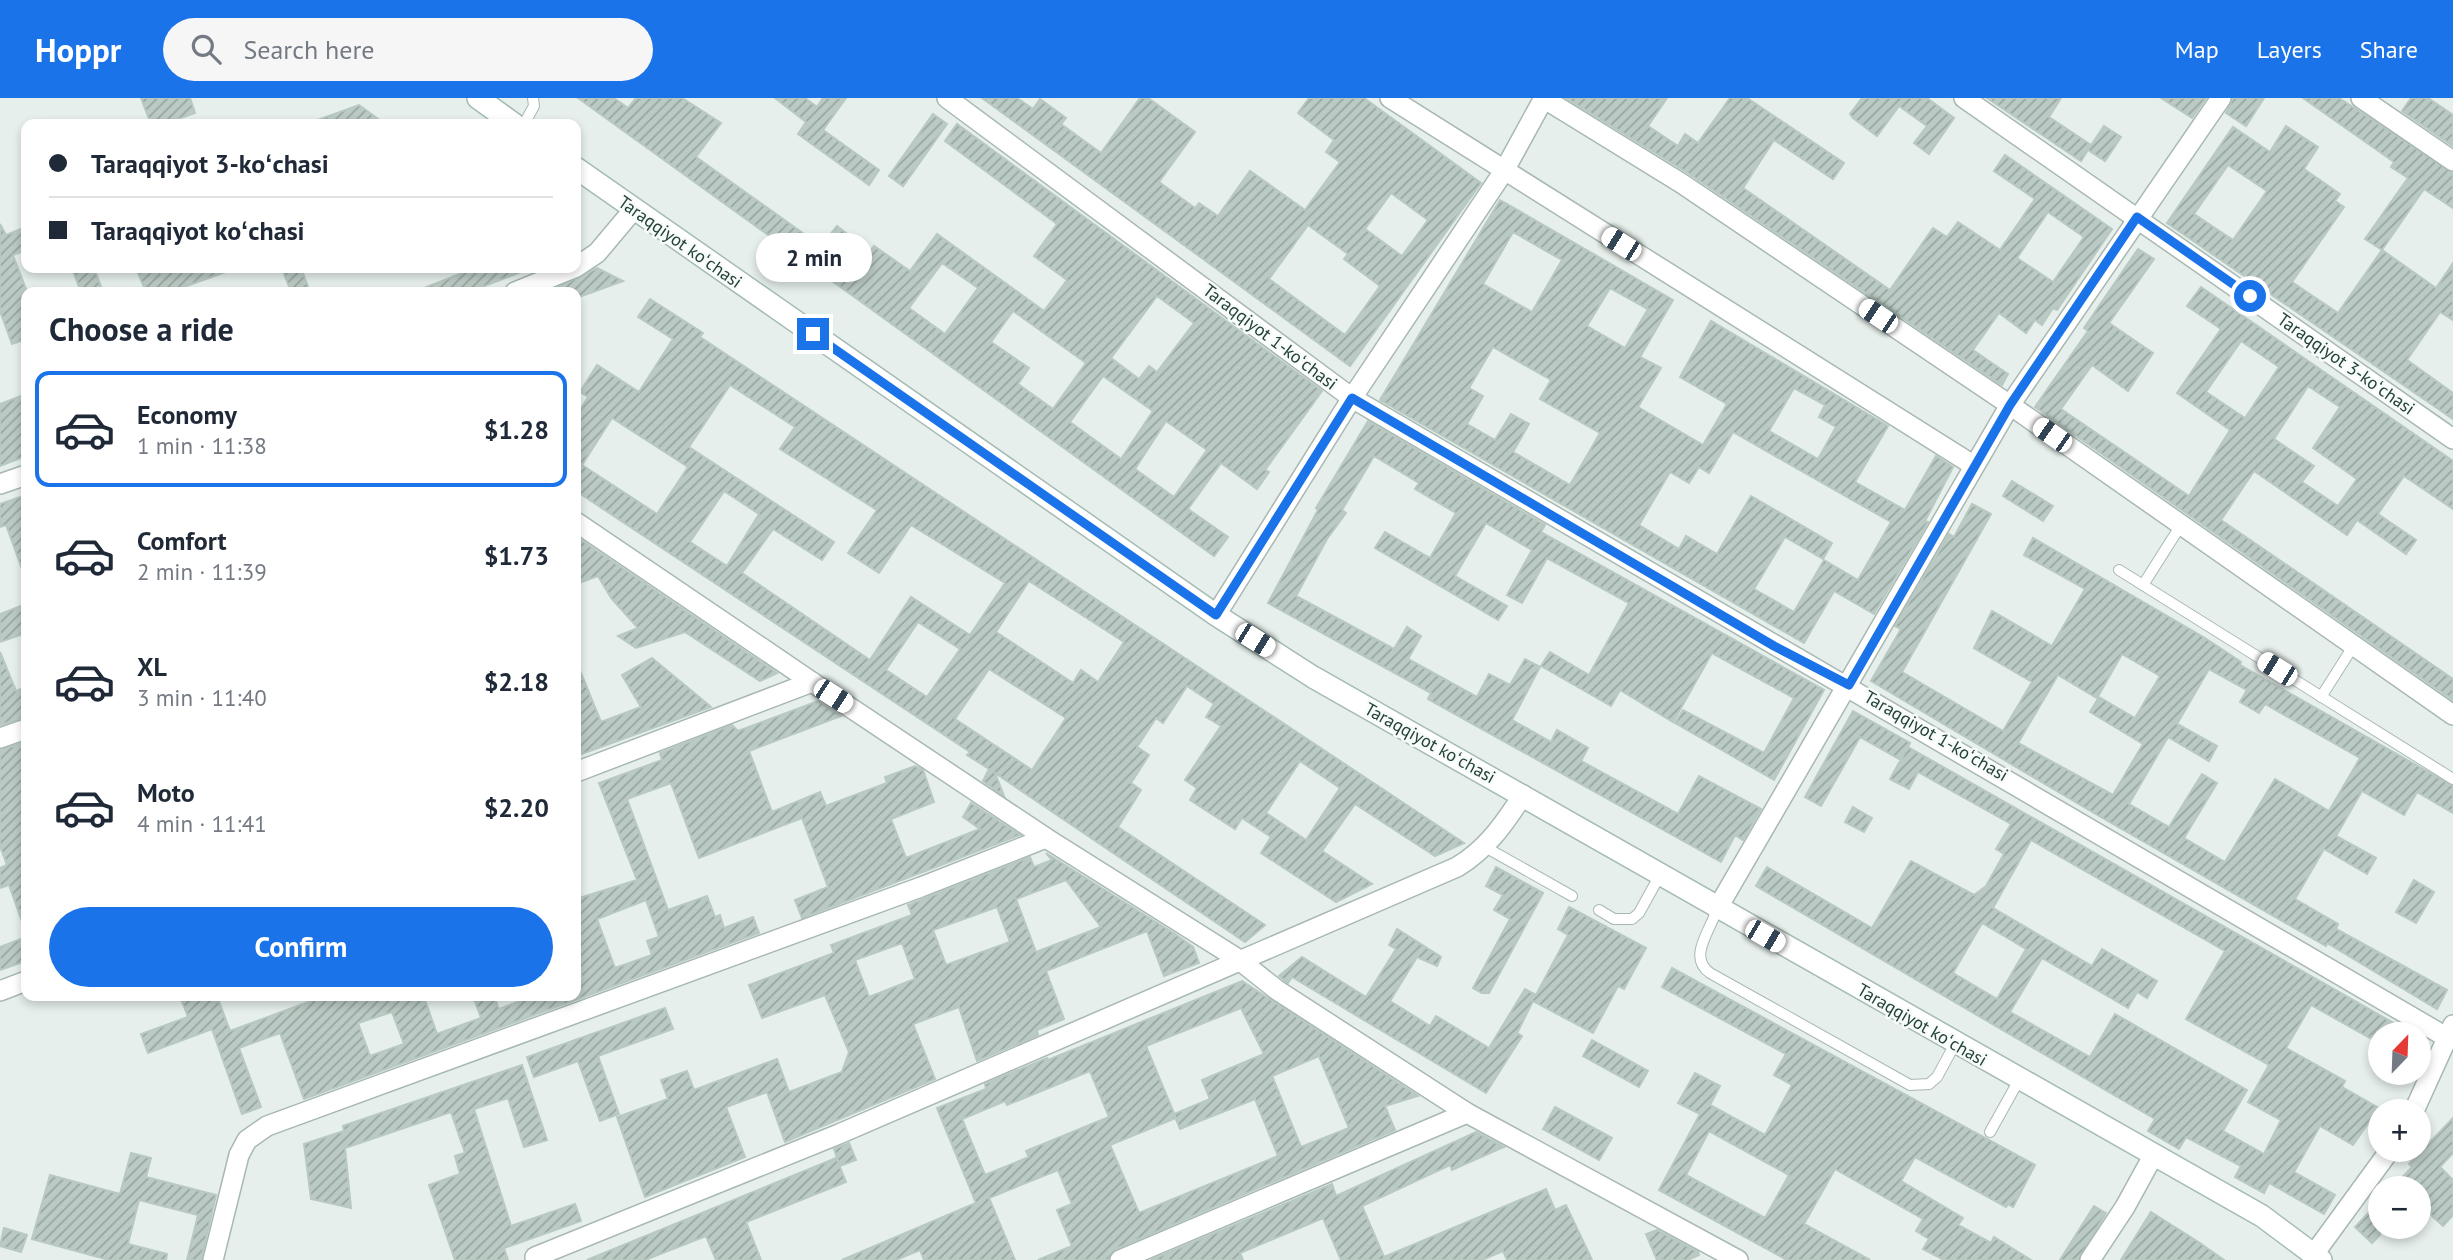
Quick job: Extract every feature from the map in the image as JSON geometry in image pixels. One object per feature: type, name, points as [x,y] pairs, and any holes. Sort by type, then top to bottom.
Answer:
[{"type":"street","points":[[478,98],[507,119]]},
{"type":"street","name":"Taraqqiyot 1-koʻchasi","points":[[947,98],[1352,398],[1774,646],[1849,685],[2449,1031]]},
{"type":"street","points":[[1390,98],[1973,465]]},
{"type":"street","points":[[1216,615],[1352,398],[1504,171],[1544,98],[1681,183],[2010,405],[2453,715]]},
{"type":"street","name":"Taraqqiyot 3-koʻchasi","points":[[1964,98],[2453,439]]},
{"type":"street","points":[[1717,909],[2010,405],[2221,98]]},
{"type":"street","points":[[2361,98],[2453,161]]},
{"type":"street","name":"Taraqqiyot koʻchasi","points":[[581,172],[1216,615],[1313,677],[1523,795],[1717,909],[2262,1216],[2318,1257]]},
{"type":"street","points":[[581,263],[597,253],[634,209]]},
{"type":"street","points":[[527,287],[561,273]]},
{"type":"street","points":[[0,484],[21,477]]},
{"type":"street","points":[[581,525],[1046,838],[1238,959],[1277,990],[1467,1113],[1724,1257]]},
{"type":"street","points":[[581,770],[812,682]]},
{"type":"street","points":[[0,738],[21,731]]},
{"type":"street","points":[[535,1257],[839,1134],[1094,1025],[1238,959],[1457,867],[1498,834],[1523,795]]},
{"type":"street","points":[[213,1260],[239,1155],[247,1140],[267,1126],[921,887],[1046,838]]},
{"type":"street","points":[[0,991],[21,983]]},
{"type":"street","points":[[2420,1099],[2449,1031]]},
{"type":"street","points":[[2437,1062],[2453,1075]]},
{"type":"street","points":[[1120,1260],[1467,1113]]},
{"type":"street","points":[[2090,1260],[2125,1207],[2153,1156]]},
{"type":"street","points":[[2318,1257],[2382,1162]]},
{"type":"lane","points":[[527,119],[534,106],[533,98]]},
{"type":"lane","points":[[2143,585],[2181,525]]},
{"type":"lane","points":[[2119,570],[2453,779]]},
{"type":"lane","points":[[2321,697],[2354,645]]},
{"type":"lane","points":[[1485,847],[1572,896]]},
{"type":"lane","points":[[1599,910],[1614,919],[1632,919],[1639,913],[1660,875]]},
{"type":"lane","points":[[1717,909],[1698,957],[1701,966],[1710,973],[1910,1085],[1929,1084],[1937,1077],[1955,1044]]},
{"type":"lane","points":[[1990,1132],[2019,1080]]},
{"type":"building","points":[[141,98],[190,98],[195,113],[178,119],[149,119]]},
{"type":"building","points":[[578,98],[614,98],[628,108],[636,98],[682,98],[721,123],[696,157],[821,246],[837,226],[870,252],[874,246],[910,271],[937,234],[1044,311],[1067,280],[1034,256],[1057,224],[945,141],[957,124],[1322,391],[1265,470],[1269,472],[1257,489],[1221,463],[1188,509],[1228,537],[1214,556]],"holes":[[[942,263],[978,288],[945,334],[909,308]],[[1157,296],[1194,323],[1157,372],[1149,366],[1139,379],[1111,358]],[[1013,311],[1086,363],[1053,409],[1018,384],[1029,368],[991,342]],[[1103,376],[1153,411],[1121,459],[1070,422]],[[1166,421],[1207,450],[1174,497],[1135,469]]]},
{"type":"building","points":[[775,98],[805,98],[817,107],[823,98],[846,98],[823,130],[879,170],[869,185],[798,134],[806,122]]},
{"type":"building","points":[[982,98],[1017,98],[1033,109],[1040,99],[1066,118],[1061,124],[1101,153],[1140,98],[1148,98],[1195,132],[1159,182],[1195,208],[1199,203],[1218,216],[1250,171],[1305,210],[1340,162],[1326,152],[1334,140],[1298,113],[1309,98],[1364,98],[1481,183],[1350,366]],"holes":[[[1391,193],[1428,220],[1402,256],[1365,229]],[[1308,225],[1348,254],[1344,259],[1380,286],[1345,335],[1269,279]]]},
{"type":"building","points":[[1566,98],[1667,98],[1648,126],[1678,146],[1685,134],[1698,143],[1730,98],[1747,98],[1844,163],[1833,179],[1774,140],[1743,188],[1890,290],[1933,228],[1947,237],[1958,222],[2000,250],[2035,199],[1994,171],[2005,155],[2112,229],[2057,310],[2053,308],[2042,325],[2035,320],[2026,333],[1999,313],[1973,350],[2008,374],[2002,385],[1688,173]],"holes":[[[2048,212],[2084,237],[2053,282],[2017,258]]]},
{"type":"building","points":[[1862,98],[1927,98],[1954,118],[1929,154],[1914,143],[1927,126],[1899,106],[1877,136],[1853,118],[1850,114]]},
{"type":"building","points":[[1987,98],[2061,98],[2049,117],[2091,145],[2081,161]]},
{"type":"building","points":[[2161,98],[2206,98],[2192,118]]},
{"type":"building","points":[[2233,98],[2264,98],[2246,126],[2226,113]]},
{"type":"building","points":[[2303,98],[2339,98],[2453,173],[2453,208],[2424,189],[2382,250],[2365,239],[2408,178],[2391,167],[2394,162]]},
{"type":"building","points":[[2411,98],[2428,98],[2453,115],[2453,146],[2402,111]]},
{"type":"building","points":[[359,105],[378,119],[320,119]]},
{"type":"building","points":[[933,114],[947,124],[903,186],[889,176]]},
{"type":"building","points":[[2104,126],[2121,137],[2105,161],[2088,150]]},
{"type":"building","points":[[2286,126],[2318,147],[2304,169],[2340,194],[2335,201],[2344,207],[2292,282],[2338,313],[2382,250],[2436,288],[2453,263],[2453,320],[2440,312],[2407,360],[2453,393],[2453,419],[2167,223],[2233,127],[2270,152]],"holes":[[[2228,165],[2267,191],[2233,240],[2194,214]]]},
{"type":"building","points":[[1500,200],[1673,300],[1640,357],[1661,368],[1638,407],[1703,445],[1727,404],[1680,377],[1711,321],[1888,426],[1855,482],[1905,510],[1936,456],[1953,467],[1925,521],[1928,522],[1874,614],[1834,591],[1804,643],[1380,400]],"holes":[[[1513,232],[1562,260],[1532,312],[1483,284]],[[1610,288],[1648,309],[1625,348],[1587,326]],[[1493,347],[1551,380],[1540,399],[1600,433],[1570,485],[1513,452],[1529,424],[1511,414],[1495,440],[1467,424],[1483,396],[1469,388]],[[1794,388],[1825,405],[1819,417],[1836,427],[1818,459],[1769,431]],[[1733,432],[1891,522],[1858,580],[1824,560],[1794,612],[1754,589],[1785,537],[1823,559],[1832,543],[1751,496],[1717,554],[1686,536],[1679,549],[1639,525],[1670,472],[1689,483],[1699,467],[1709,473]]]},
{"type":"building","points":[[0,224],[6,235],[21,229],[21,252],[13,255],[25,287],[21,287],[21,341],[12,344],[0,311]]},
{"type":"building","points":[[2138,249],[2154,259],[2109,323],[2153,353],[2128,391],[2092,365],[2061,409],[2189,496],[2230,430],[2177,393],[2221,329],[2187,306],[2201,287],[2453,461],[2453,509],[2404,476],[2378,514],[2416,540],[2406,554],[2357,520],[2347,535],[2254,471],[2221,520],[2453,679],[2453,700],[2035,407],[2088,331],[2084,328]],"holes":[[[2241,341],[2279,367],[2245,418],[2206,392]],[[2308,386],[2340,407],[2313,448],[2357,479],[2338,506],[2302,482],[2314,466],[2274,439]]]},
{"type":"building","points":[[597,268],[623,281],[581,296],[581,287],[558,287]]},
{"type":"building","points":[[74,273],[96,273],[101,287],[79,287]]},
{"type":"building","points":[[138,273],[223,273],[184,287],[144,287]]},
{"type":"building","points":[[284,273],[303,273],[308,287],[289,287]]},
{"type":"building","points":[[462,273],[519,273],[482,287],[427,287]]},
{"type":"building","points":[[650,299],[703,333],[700,337],[1464,843],[1435,856],[1355,804],[1322,851],[1372,884],[1336,902],[1261,853],[1271,837],[1242,818],[1235,829],[1190,800],[1197,788],[1185,780],[1221,726],[1206,717],[1214,704],[1187,686],[1163,723],[1156,718],[1137,747],[1149,755],[1131,783],[1141,790],[1118,827],[1265,925],[1245,942],[995,773],[1004,796],[983,781],[989,769],[967,755],[970,752],[581,494],[581,408],[588,397],[581,390],[597,365],[639,392],[673,339],[638,317]],"holes":[[[730,385],[795,427],[780,449],[877,510],[848,553],[879,573],[911,525],[1005,583],[970,635],[911,597],[870,660],[742,573],[773,529],[822,560],[834,542],[689,447]],[[612,418],[688,467],[657,514],[582,465]],[[724,491],[759,514],[727,566],[690,542]],[[1029,581],[1124,642],[1098,682],[1081,670],[1073,683],[996,632]],[[918,622],[960,649],[927,697],[886,670]],[[989,669],[1066,718],[1032,770],[955,719]],[[1300,761],[1340,788],[1306,840],[1266,813]]]},
{"type":"building","points":[[21,396],[21,458],[0,466],[0,404]]},
{"type":"building","points":[[1368,421],[1545,525],[1541,532],[1824,690],[1774,780],[1675,723],[1683,710],[1764,753],[1794,698],[1712,653],[1673,722],[1620,690],[1611,706],[1541,666],[1550,652],[1589,675],[1629,603],[1547,558],[1522,603],[1507,595],[1532,550],[1486,523],[1455,576],[1507,606],[1498,620],[1375,548],[1385,532],[1430,558],[1456,513],[1415,489],[1419,483],[1374,456],[1342,510],[1346,513],[1327,539],[1296,596],[1394,649],[1407,627],[1421,636],[1408,659],[1477,697],[1489,674],[1510,685],[1525,659],[1540,667],[1512,720],[1551,742],[1557,730],[1588,748],[1581,761],[1678,814],[1699,776],[1761,809],[1743,840],[1735,835],[1721,862],[1428,699],[1431,693],[1268,603],[1318,510],[1316,508]]},
{"type":"building","points":[[2012,481],[2053,506],[2043,521],[2003,496]]},
{"type":"building","points":[[21,497],[21,566],[6,525],[0,527],[0,504]]},
{"type":"building","points":[[1972,504],[1991,514],[1902,672],[2003,731],[2032,682],[1974,648],[1992,611],[2052,646],[2085,589],[2024,555],[2033,538],[2205,638],[2241,662],[2240,665],[2453,786],[2453,813],[2417,792],[2404,815],[2362,791],[2336,836],[2376,858],[2367,874],[2324,849],[2295,899],[2338,924],[2336,929],[2447,990],[2437,1009],[2327,943],[2326,946],[2099,816],[1871,681],[1901,629],[1895,626],[1949,534],[1954,537]],"holes":[[[2122,654],[2160,676],[2135,718],[2099,697],[2090,712],[2143,744],[2113,795],[2018,743],[2058,675],[2097,698]],[[2209,669],[2247,690],[2240,702],[2259,713],[2265,704],[2360,758],[2329,811],[2275,779],[2225,862],[2184,838],[2217,783],[2202,774],[2169,827],[2129,804],[2168,737],[2209,761],[2217,746],[2177,724]]]},
{"type":"building","points":[[581,540],[777,673],[760,681],[685,632],[636,648],[618,636],[638,628],[611,598],[598,576],[581,582]]},
{"type":"building","points":[[21,606],[21,635],[0,642],[0,614]]},
{"type":"building","points":[[0,652],[16,691],[21,689],[21,719],[0,725]]},
{"type":"building","points":[[652,658],[711,707],[581,754],[581,673],[601,722],[641,707],[622,675]]},
{"type":"building","points":[[818,701],[841,716],[749,751],[772,812],[820,792],[826,806],[887,783],[885,777],[915,766],[923,770],[934,802],[891,819],[906,858],[980,829],[963,817],[971,803],[1020,835],[802,918],[795,900],[828,887],[802,818],[699,858],[671,783],[627,799],[668,910],[707,896],[715,917],[720,915],[724,928],[753,917],[759,933],[581,998],[581,897],[637,880],[599,783],[662,760],[660,753],[732,725],[738,731]],"holes":[[[646,900],[659,937],[647,941],[652,955],[615,968],[597,919]]]},
{"type":"building","points":[[1853,711],[1910,743],[1908,747],[2392,1022],[2368,1022],[2368,1037],[2311,1005],[2286,1048],[2345,1081],[2342,1087],[2368,1102],[2368,1124],[2353,1145],[2320,1126],[2294,1172],[2335,1195],[2324,1214],[2269,1183],[2264,1193],[2235,1177],[2241,1166],[2186,1137],[2179,1149],[2148,1131],[2155,1119],[1756,886],[1767,867],[1872,928],[1911,861],[1974,895],[1986,886],[2004,854],[1996,849],[2011,824],[1918,772],[1909,789],[1890,779],[1901,760],[1860,737],[1821,806],[1805,797]],"holes":[[[2031,840],[2225,951],[2186,1019],[2269,1065],[2248,1102],[2281,1120],[2264,1154],[2223,1131],[2247,1090],[2115,1014],[2090,1057],[2010,1012],[2042,958],[2128,1008],[2137,992],[2147,998],[2157,981],[2102,949],[2092,966],[1993,908]],[[1982,923],[2026,949],[1997,999],[1953,973]]]},
{"type":"building","points":[[21,744],[21,919],[9,885],[0,888],[0,868],[7,865],[0,846],[0,750]]},
{"type":"building","points":[[1853,807],[1872,818],[1864,832],[1845,822]]},
{"type":"building","points":[[1046,853],[1175,934],[1193,947],[1199,963],[1164,976],[1147,931],[1046,971],[1064,1019],[1037,1030],[1038,1035],[977,1061],[959,1007],[913,1024],[935,1079],[785,1142],[767,1092],[726,1107],[745,1157],[645,1197],[617,1117],[668,1099],[661,1080],[687,1071],[694,1090],[777,1059],[789,1092],[842,1072],[849,1052],[825,995],[762,1018],[749,985],[834,953],[831,945],[912,915],[908,905],[1030,857],[1034,867],[1052,860]],"holes":[[[1066,880],[1101,927],[1036,952],[1016,899]],[[997,907],[1010,942],[946,965],[933,930]],[[902,943],[915,979],[869,997],[855,960]]]},
{"type":"building","points":[[1496,867],[1543,893],[1489,993],[1482,993],[1473,988],[1510,919],[1494,910],[1503,895],[1486,886]]},
{"type":"building","points":[[2414,880],[2434,892],[2416,923],[2396,912]]},
{"type":"building","points":[[1569,907],[1646,948],[1624,989],[1618,986],[1593,1033],[1533,1001],[1517,1033],[1522,1036],[1486,1093],[1292,977],[1288,983],[1279,976],[1302,957],[1366,997],[1396,949],[1389,945],[1397,929],[1441,957],[1437,966],[1417,957],[1390,1001],[1430,1026],[1436,1016],[1489,1048],[1525,989],[1536,995],[1568,935],[1558,929]]},
{"type":"building","points":[[21,939],[21,963],[0,970],[0,947]]},
{"type":"building","points":[[1672,968],[2035,1165],[2013,1207],[2008,1204],[2006,1207],[1915,1157],[1901,1181],[1963,1218],[1958,1225],[1991,1243],[1994,1237],[2031,1260],[1944,1260],[1923,1249],[1929,1239],[1916,1231],[1923,1219],[1835,1169],[1804,1224],[1870,1260],[1787,1260],[1659,1190],[1700,1114],[1678,1103],[1695,1073],[1720,1086],[1710,1105],[1765,1135],[1792,1085],[1774,1075],[1786,1054],[1662,987]],"holes":[[[1709,1131],[1789,1175],[1765,1218],[1686,1175]]]},
{"type":"building","points":[[1242,981],[1418,1096],[1385,1106],[1395,1130],[1115,1249],[1108,1260],[1038,1260],[1072,1246],[1057,1210],[1072,1204],[1058,1170],[989,1198],[1015,1260],[924,1260],[920,1250],[896,1260],[842,1260],[976,1203],[937,1108],[986,1089],[985,1084],[1047,1058],[1048,1060]],"holes":[[[1241,1008],[1264,1054],[1202,1080],[1210,1099],[1174,1114],[1146,1046]],[[1319,1056],[1349,1128],[1301,1147],[1272,1076]],[[1090,1071],[1109,1117],[1026,1151],[1029,1157],[985,1175],[962,1119],[1005,1101],[1007,1105]],[[1255,1099],[1278,1156],[1139,1213],[1110,1145],[1176,1118],[1180,1129]]]},
{"type":"building","points":[[182,1001],[219,1001],[230,1031],[311,1001],[425,1001],[437,1034],[481,1018],[475,1001],[496,1001],[499,1009],[521,1001],[573,1001],[304,1099],[280,1033],[239,1048],[261,1107],[242,1114],[212,1029],[148,1053],[141,1034],[188,1017]],"holes":[[[392,1012],[404,1044],[370,1056],[358,1023]]]},
{"type":"building","points":[[665,1008],[673,1029],[598,1056],[619,1114],[600,1121],[578,1061],[534,1077],[527,1057]]},
{"type":"building","points":[[1592,1040],[1648,1071],[1639,1087],[1583,1056]]},
{"type":"building","points":[[522,1065],[547,1140],[524,1147],[508,1098],[474,1109],[511,1226],[575,1204],[581,1221],[504,1248],[508,1260],[455,1260],[429,1185],[460,1174],[455,1156],[465,1153],[451,1112],[345,1148],[351,1208],[311,1199],[304,1144],[344,1131],[343,1126]]},
{"type":"building","points":[[1555,1107],[1612,1138],[1599,1160],[1543,1129]]},
{"type":"building","points":[[2453,1118],[2453,1153],[2440,1167],[2453,1180],[2453,1215],[2443,1226],[2431,1215],[2431,1176],[2403,1176],[2412,1167],[2409,1164],[2411,1162],[2431,1162],[2431,1141]]},
{"type":"building","points":[[1476,1132],[1504,1147],[1452,1170],[1450,1165],[1362,1206],[1384,1257],[1546,1189],[1555,1210],[1566,1205],[1592,1260],[1507,1260],[1503,1251],[1482,1260],[1341,1260],[1323,1218],[1240,1253],[1243,1260],[1151,1260],[1332,1184],[1336,1196]]},
{"type":"building","points":[[849,1143],[856,1160],[840,1166],[834,1149]]},
{"type":"building","points":[[131,1153],[151,1158],[146,1177],[216,1195],[201,1260],[187,1260],[198,1215],[139,1200],[128,1244],[167,1254],[166,1260],[109,1260],[32,1239],[50,1175],[120,1194]]},
{"type":"building","points":[[836,1158],[846,1182],[746,1222],[761,1260],[716,1260],[706,1236],[645,1260],[587,1260]]},
{"type":"building","points":[[2094,1206],[2106,1213],[2078,1260],[2060,1260]]},
{"type":"building","points":[[2151,1212],[2200,1243],[2224,1260],[2121,1260]]},
{"type":"building","points":[[2368,1213],[2368,1239],[2376,1239],[2372,1243],[2355,1227]]},
{"type":"building","points":[[4,1228],[27,1235],[21,1252],[0,1246]]},
{"type":"building","points":[[1657,1230],[1699,1255],[1688,1260],[1657,1260],[1646,1234]]},
{"type":"route","points":[[813,334],[1216,615],[1352,398],[1774,646],[1849,685],[1973,465],[2010,405],[2137,217],[2250,296]]}]
